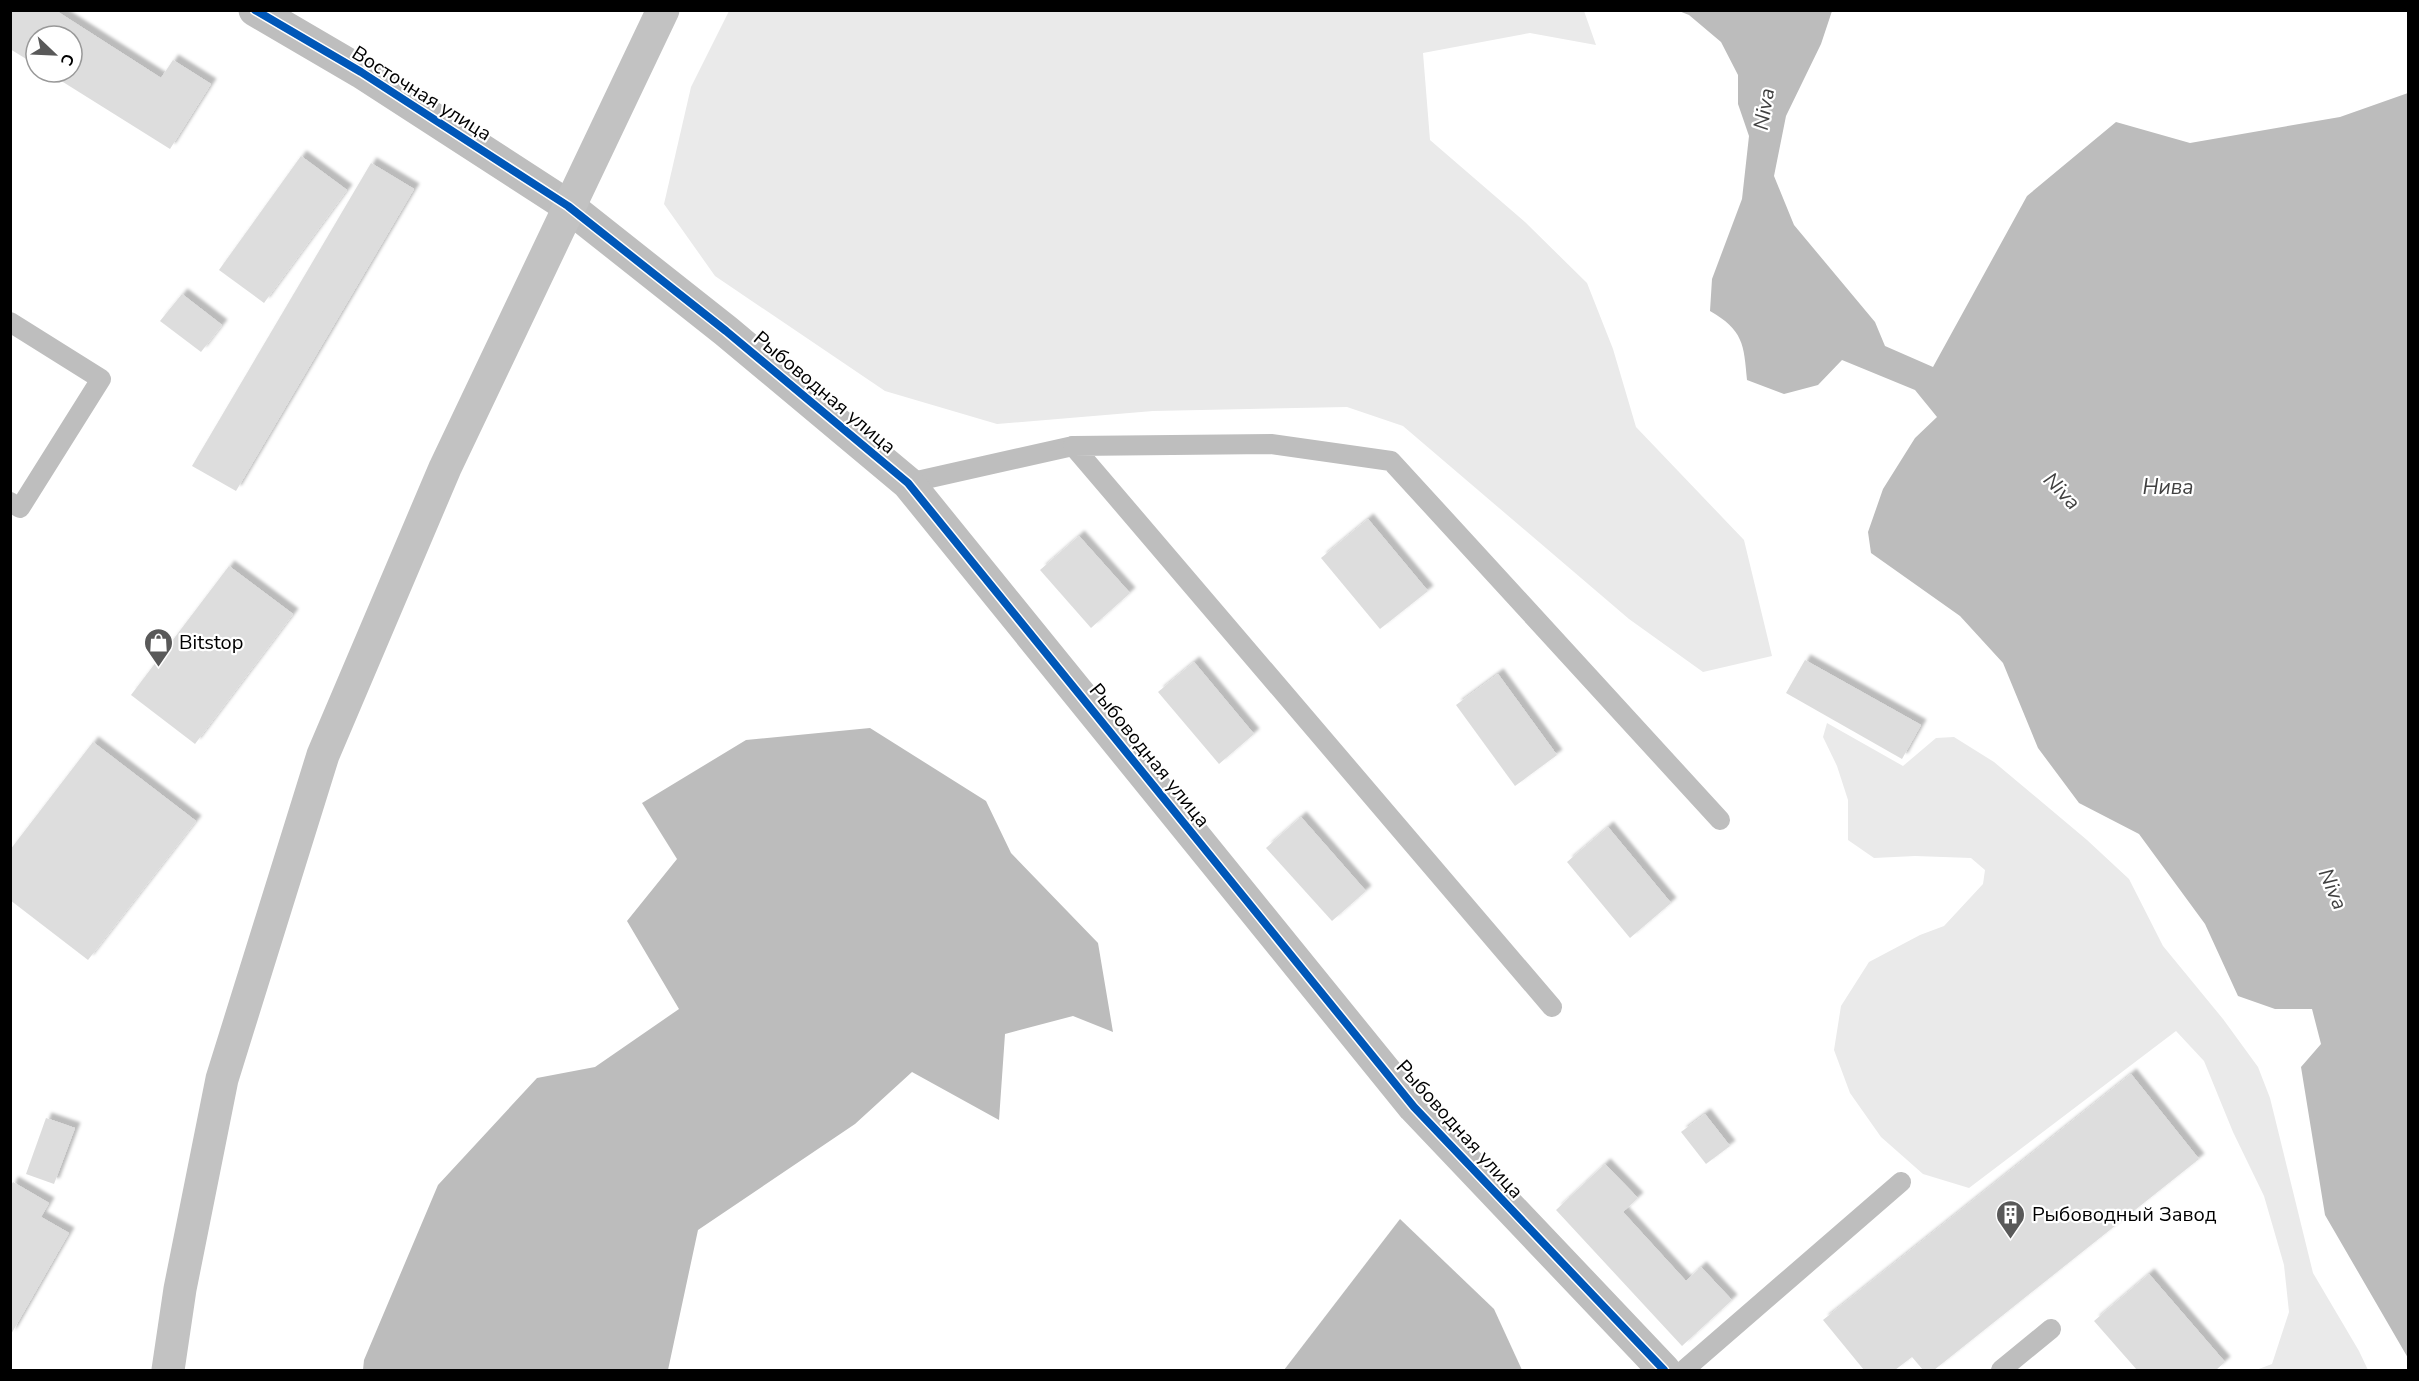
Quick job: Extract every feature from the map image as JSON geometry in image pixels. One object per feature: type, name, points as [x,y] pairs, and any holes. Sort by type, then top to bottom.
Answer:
[{"type":"main road","points":[[168,1371],[180,1289],[222,1079],[323,755],[445,468],[663,10]]},
{"type":"street","name":"Восточная улица","points":[[255,10],[361,72],[568,206]]},
{"type":"street","name":"Рыбоводная улица","points":[[568,206],[726,331],[908,483],[1414,1107],[1664,1371]]},
{"type":"lane","points":[[10,322],[100,379],[20,508],[10,502]]},
{"type":"lane","points":[[908,483],[1072,446],[1271,444],[1391,461],[1720,820]]},
{"type":"lane","points":[[1072,446],[1552,1007]]},
{"type":"lane","points":[[1684,1371],[1901,1182]]},
{"type":"lane","points":[[2001,1371],[2050,1329]]},
{"type":"shaded area","points":[[729,11],[1584,11],[1596,45],[1530,33],[1423,53],[1430,140],[1525,222],[1587,283],[1613,349],[1636,427],[1744,540],[1772,656],[1703,672],[1629,619],[1403,426],[1347,407],[1153,411],[997,424],[885,391],[715,276],[664,204],[691,87]]},
{"type":"shaded area","points":[[1827,723],[1903,766],[1936,738],[1954,737],[1994,762],[2087,840],[2129,879],[2163,946],[2223,1019],[2258,1067],[2270,1098],[2313,1273],[2368,1370],[2256,1370],[2272,1364],[2289,1312],[2284,1265],[2264,1196],[2233,1132],[2204,1061],[2176,1031],[1969,1188],[1923,1174],[1881,1137],[1850,1093],[1834,1050],[1841,1006],[1869,962],[1920,935],[1944,926],[1983,884],[1985,870],[1971,858],[1915,856],[1874,858],[1848,840],[1848,800],[1837,766],[1823,737]]},
{"type":"water","name":"Нива","points":[[1679,11],[1832,11],[1821,44],[1786,116],[1774,176],[1794,225],[1875,322],[1885,346],[1933,367],[2027,196],[2116,122],[2190,143],[2340,117],[2408,93],[2408,1358],[2325,1215],[2301,1067],[2321,1044],[2312,1009],[2275,1009],[2238,996],[2205,924],[2139,834],[2079,803],[2038,748],[2003,663],[1960,616],[1871,553],[1868,532],[1883,489],[1915,438],[1937,417],[1915,390],[1842,360],[1818,385],[1784,394],[1747,380],[1745,357],[1740,339],[1729,325],[1710,311],[1712,279],[1742,199],[1749,136],[1738,104],[1738,75],[1721,42],[1689,15]]},
{"type":"water","points":[[870,728],[986,801],[1011,853],[1098,943],[1113,1032],[1073,1016],[1005,1034],[999,1120],[912,1072],[855,1124],[698,1230],[668,1370],[363,1370],[364,1360],[438,1185],[537,1078],[595,1067],[679,1009],[627,921],[677,859],[642,803],[746,740]]},
{"type":"water","points":[[1400,1219],[1494,1309],[1522,1370],[1284,1370]]},
{"type":"building","points":[[10,10],[55,10],[77,24],[24,24],[24,58],[10,49]]},
{"type":"building","points":[[84,29],[161,78],[173,60],[211,84],[170,149],[66,84],[84,84]]},
{"type":"building","points":[[301,156],[347,190],[264,303],[219,270]]},
{"type":"building","points":[[371,163],[414,189],[236,491],[192,466]]},
{"type":"building","points":[[182,294],[222,325],[201,352],[160,321]]},
{"type":"building","points":[[1368,519],[1428,591],[1380,629],[1321,558]]},
{"type":"building","points":[[1079,536],[1130,593],[1091,628],[1040,570]]},
{"type":"building","points":[[229,566],[293,614],[195,744],[131,695]]},
{"type":"building","points":[[1805,660],[1921,725],[1902,759],[1786,693]]},
{"type":"building","points":[[1194,662],[1254,734],[1219,764],[1158,692]]},
{"type":"building","points":[[1498,674],[1557,755],[1515,786],[1456,705]]},
{"type":"building","points":[[93,742],[196,821],[88,960],[10,900],[10,850]]},
{"type":"building","points":[[1301,817],[1366,891],[1332,921],[1266,848]]},
{"type":"building","points":[[1608,827],[1671,903],[1630,938],[1567,862]]},
{"type":"building","name":"Рыбоводный Завод","points":[[2131,1074],[2199,1159],[1934,1370],[1923,1370],[1912,1357],[1895,1370],[1864,1370],[1823,1320]]},
{"type":"building","points":[[1705,1114],[1730,1146],[1706,1164],[1681,1132]]},
{"type":"building","points":[[46,1118],[75,1128],[54,1184],[26,1174]]},
{"type":"building","points":[[1605,1164],[1638,1198],[1623,1212],[1686,1281],[1701,1267],[1732,1300],[1682,1346],[1556,1210]]},
{"type":"building","points":[[13,1182],[49,1203],[41,1217],[69,1233],[10,1336],[10,1187]]},
{"type":"building","points":[[2149,1274],[2225,1362],[2216,1370],[2137,1370],[2094,1321]]},
{"type":"cycle path","points":[[255,10],[361,72],[568,206],[726,331],[908,483],[1414,1107],[1664,1370]]},
{"type":"place","name":"Bitstop","points":[[158,668]]},
{"type":"place","name":"Рыбоводный Завод","points":[[2011,1240]]},
{"type":"water label","name":"Niva","points":[[1764,109]]},
{"type":"water label","name":"Niva","points":[[2062,491]]},
{"type":"water label","name":"Niva","points":[[2333,889]]}]
